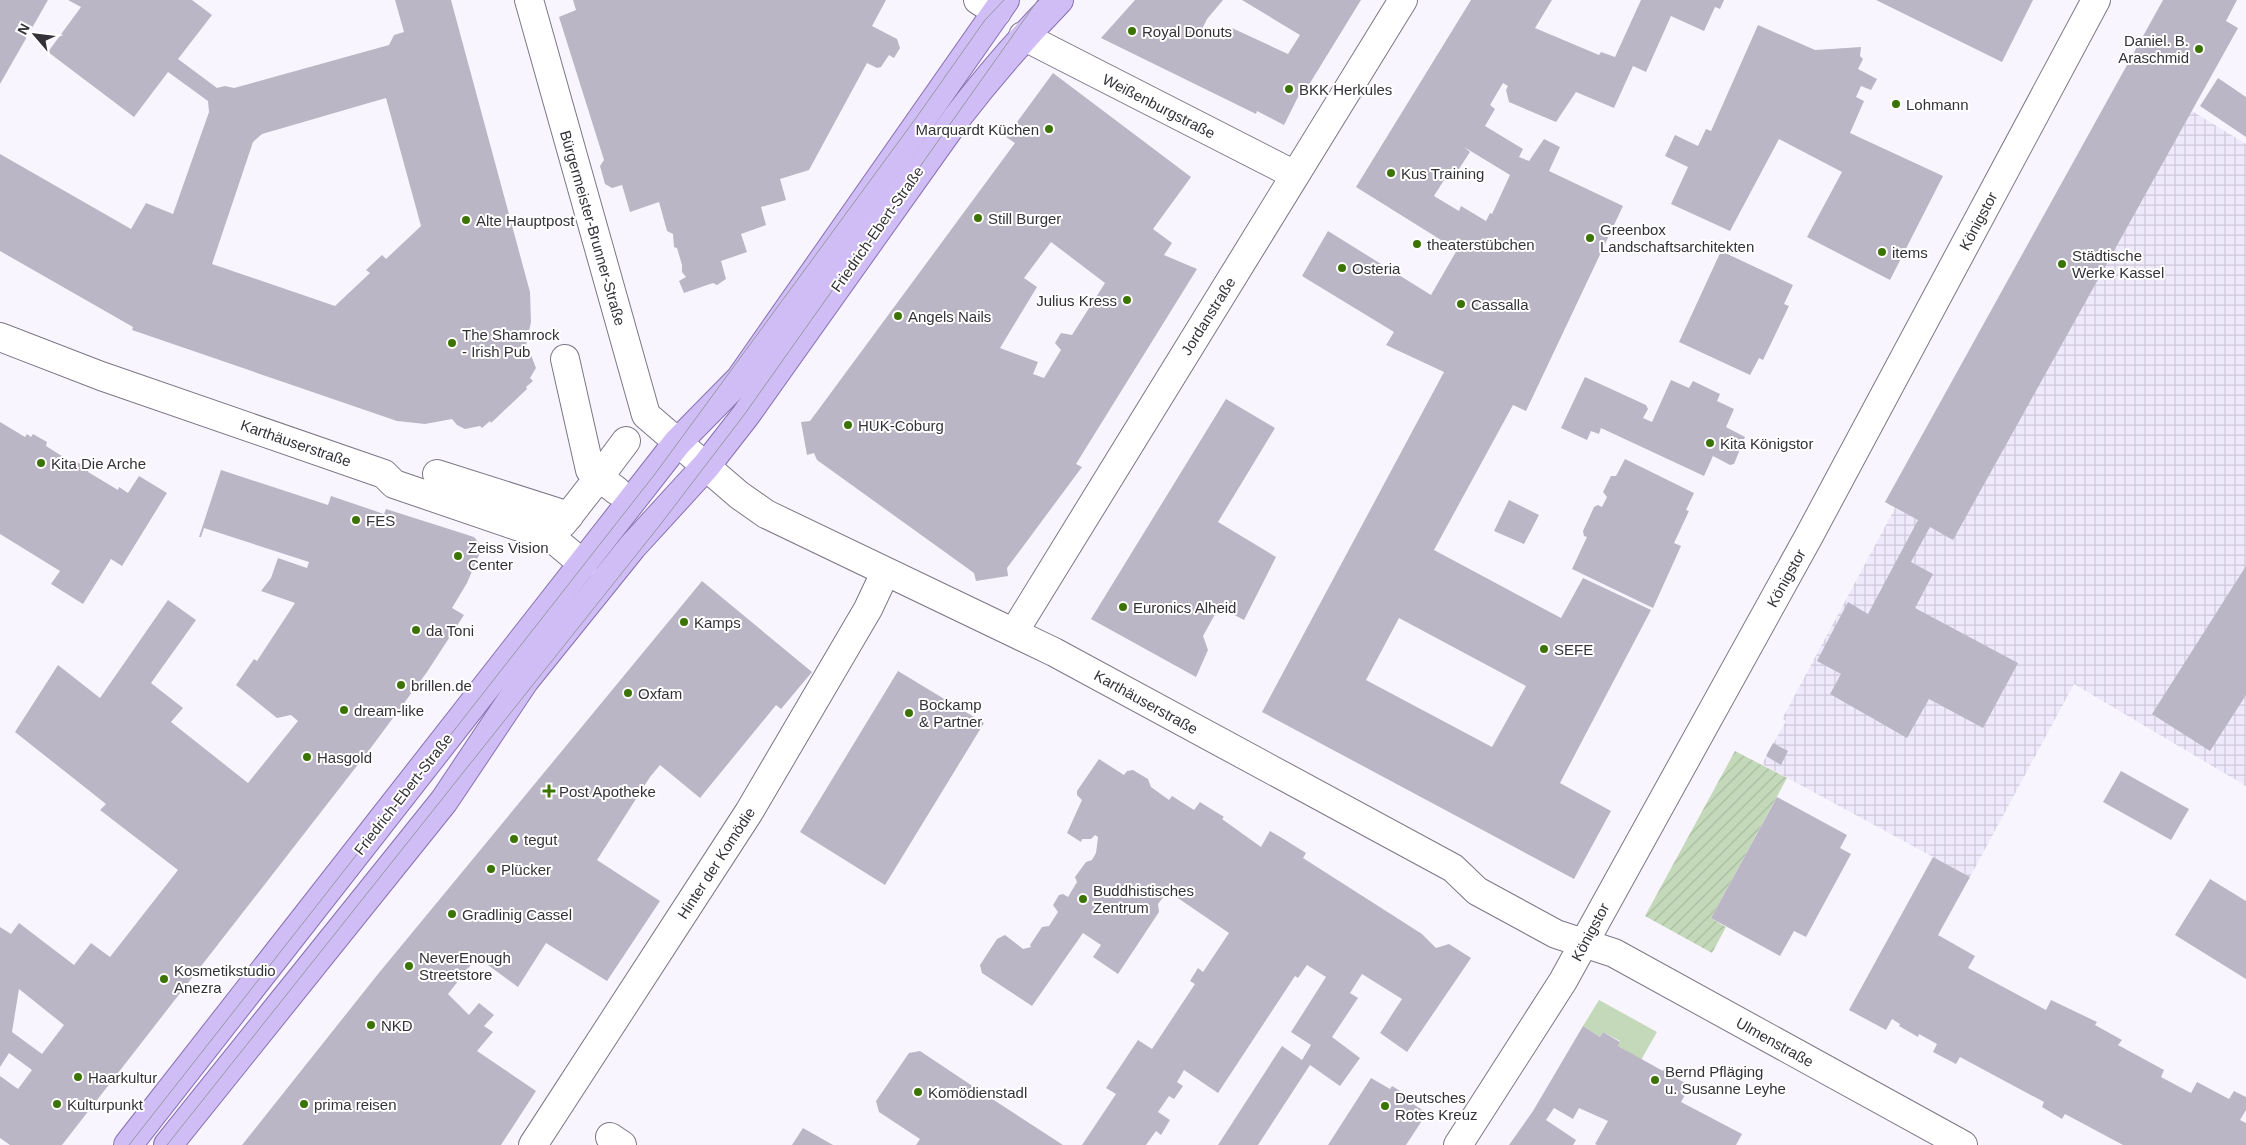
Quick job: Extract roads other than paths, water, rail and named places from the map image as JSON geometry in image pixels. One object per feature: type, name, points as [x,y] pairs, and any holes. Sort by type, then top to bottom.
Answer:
[{"type":"main road","name":"Friedrich-Ebert-Straße","points":[[168,1145],[444,800],[525,680],[632,547],[706,466],[745,416],[956,119],[1023,36],[1059,0]]},
{"type":"main road","name":"Friedrich-Ebert-Straße","points":[[128,1145],[677,442],[740,379],[993,4]]},
{"type":"main road","points":[[706,466],[740,379]]},
{"type":"main road","points":[[632,547],[677,442]]},
{"type":"street","name":"Bürgermeister-Brunner-Straße","points":[[529,0],[646,415],[677,442]]},
{"type":"street","name":"Jordanstraße","points":[[1014,632],[1403,0]]},
{"type":"street","name":"Königstor","points":[[1458,1145],[1563,981],[1584,944],[1846,468],[2096,0]]},
{"type":"street","name":"Weißenburgstraße","points":[[1023,36],[1295,175]]},
{"type":"street","name":"Karthäuserstraße","points":[[0,337],[101,376],[384,474],[394,484],[552,538],[583,564]]},
{"type":"street","points":[[565,359],[590,470],[608,484]]},
{"type":"street","points":[[437,474],[566,520],[608,484],[626,441]]},
{"type":"street","points":[[677,442],[706,466]]},
{"type":"street","name":"Karthäuserstraße","points":[[706,466],[739,495],[766,514],[885,573],[1066,658],[1453,868],[1477,890],[1556,934],[1584,944]]},
{"type":"street","name":"Hinter der Komödie","points":[[533,1145],[749,812],[868,609],[885,573]]},
{"type":"street","name":"Ulmenstraße","points":[[1584,944],[1614,953],[1963,1145]]},
{"type":"tram line","points":[[129,1145],[655,474],[916,118],[985,20],[1004,0]]},
{"type":"tram line","points":[[167,1145],[660,525],[744,415],[1038,0]]},
{"type":"place","name":"Royal Donuts","points":[[1132,31]]},
{"type":"place","name":"Daniel. B. Araschmid","points":[[2199,49]]},
{"type":"place","name":"BKK Herkules","points":[[1289,89]]},
{"type":"place","name":"Lohmann","points":[[1896,104]]},
{"type":"place","name":"Marquardt Küchen","points":[[1049,129]]},
{"type":"place","name":"Kus Training","points":[[1391,173]]},
{"type":"place","name":"Still Burger","points":[[978,218]]},
{"type":"place","name":"Alte Hauptpost","points":[[466,220]]},
{"type":"place","name":"Greenbox Landschaftsarchitekten","points":[[1590,238]]},
{"type":"place","name":"theaterstübchen","points":[[1417,244]]},
{"type":"place","name":"items","points":[[1882,252]]},
{"type":"place","name":"Städtische Werke Kassel","points":[[2062,264]]},
{"type":"place","name":"Osteria","points":[[1342,268]]},
{"type":"place","name":"Julius Kress","points":[[1127,300]]},
{"type":"place","name":"Cassalla","points":[[1461,304]]},
{"type":"place","name":"Angels Nails","points":[[898,316]]},
{"type":"place","name":"The Shamrock - Irish Pub","points":[[452,343]]},
{"type":"place","name":"HUK-Coburg","points":[[848,425]]},
{"type":"place","name":"Kita Königstor","points":[[1710,443]]},
{"type":"place","name":"Kita Die Arche","points":[[41,463]]},
{"type":"place","name":"FES","points":[[356,520]]},
{"type":"place","name":"Zeiss Vision Center","points":[[458,556]]},
{"type":"place","name":"Euronics Alheid","points":[[1123,607]]},
{"type":"place","name":"Kamps","points":[[684,622]]},
{"type":"place","name":"da Toni","points":[[416,630]]},
{"type":"place","name":"SEFE","points":[[1544,649]]},
{"type":"place","name":"brillen.de","points":[[401,685]]},
{"type":"place","name":"Oxfam","points":[[628,693]]},
{"type":"place","name":"dream-like","points":[[344,710]]},
{"type":"place","name":"Bockamp & Partner","points":[[909,713]]},
{"type":"place","name":"Hasgold","points":[[307,757]]},
{"type":"place","name":"Post Apotheke","points":[[549,791]]},
{"type":"place","name":"tegut","points":[[514,839]]},
{"type":"place","name":"Plücker","points":[[491,869]]},
{"type":"place","name":"Buddhistisches Zentrum","points":[[1083,899]]},
{"type":"place","name":"Gradlinig Cassel","points":[[452,914]]},
{"type":"place","name":"NeverEnough Streetstore","points":[[409,966]]},
{"type":"place","name":"Kosmetikstudio Anezra","points":[[164,979]]},
{"type":"place","name":"NKD","points":[[371,1025]]},
{"type":"place","name":"Haarkultur","points":[[78,1077]]},
{"type":"place","name":"Bernd Pfläging u. Susanne Leyhe","points":[[1655,1080]]},
{"type":"place","name":"Komödienstadl","points":[[918,1092]]},
{"type":"place","name":"Kulturpunkt","points":[[57,1104]]},
{"type":"place","name":"prima reisen","points":[[304,1104]]},
{"type":"place","name":"Deutsches Rotes Kreuz","points":[[1385,1106]]}]
